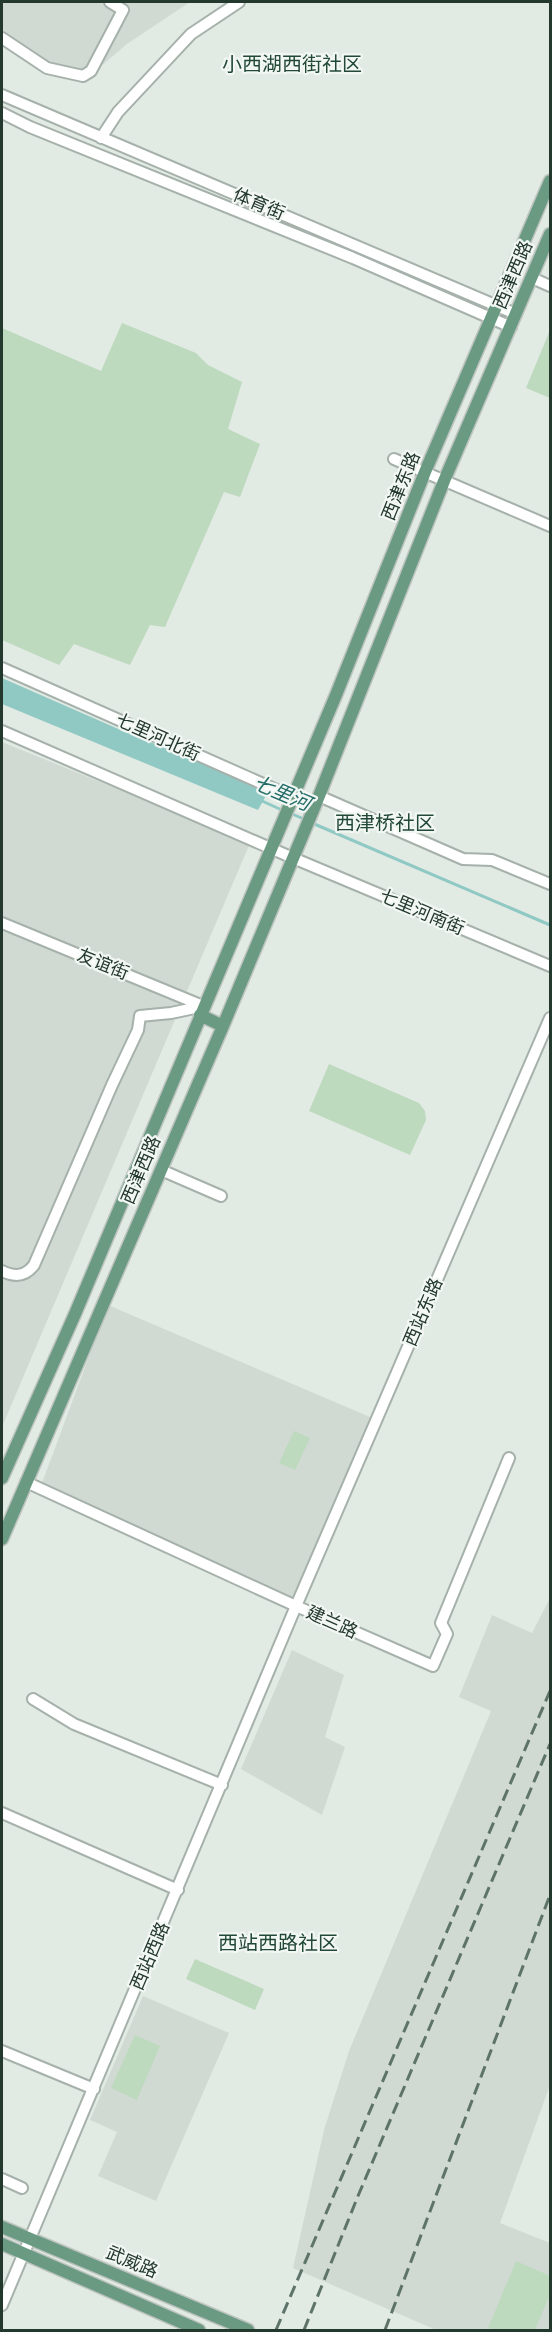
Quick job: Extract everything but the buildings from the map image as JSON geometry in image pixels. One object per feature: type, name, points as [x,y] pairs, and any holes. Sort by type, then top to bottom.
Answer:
[{"type":"main road","name":"西津东路","points":[[292,801],[425,472],[550,181]]},
{"type":"main road","name":"西津西路","points":[[510,329],[550,234]]},
{"type":"main road","points":[[315,806],[444,481],[510,329]]},
{"type":"main road","name":"西津西路","points":[[2,1478],[5,1463],[69,1330],[292,801]]},
{"type":"main road","name":"西津西路","points":[[2,1539],[315,806]]},
{"type":"main road","points":[[202,1010],[223,1026]]},
{"type":"main road","name":"武威路","points":[[2,2227],[248,2331]]},
{"type":"main road","name":"武威路","points":[[2,2244],[199,2331]]},
{"type":"street","points":[[2,38],[47,68],[83,76],[91,71],[123,10],[110,2]]},
{"type":"street","points":[[101,138],[118,112],[191,34],[239,2]]},
{"type":"street","name":"体育街","points":[[2,95],[516,314]]},
{"type":"street","name":"体育街","points":[[2,114],[353,258],[510,329]]},
{"type":"street","points":[[532,278],[550,286]]},
{"type":"street","points":[[394,459],[550,526]]},
{"type":"street","name":"七里河北街","points":[[2,668],[292,801],[315,806]]},
{"type":"street","points":[[2,731],[293,858]]},
{"type":"street","points":[[315,806],[464,859],[492,860],[550,884]]},
{"type":"street","name":"七里河南街","points":[[293,858],[550,966]]},
{"type":"street","name":"友谊街","points":[[2,923],[202,1010]]},
{"type":"street","points":[[2,1271],[19,1275],[30,1270],[34,1265],[138,1030],[140,1016],[202,1010]]},
{"type":"street","name":"西站东路","points":[[296,1606],[550,1018]]},
{"type":"street","points":[[161,1170],[221,1196]]},
{"type":"street","name":"建兰路","points":[[26,1482],[433,1666],[447,1634],[441,1623],[509,1458]]},
{"type":"street","name":"西站西路","points":[[2,2305],[296,1606]]},
{"type":"street","points":[[33,1700],[74,1724],[222,1785]]},
{"type":"street","points":[[2,1813],[178,1890]]},
{"type":"street","points":[[2,2051],[94,2089]]},
{"type":"street","points":[[2,2179],[22,2188]]},
{"type":"shaded area","points":[[2,2],[190,2],[127,44],[87,78],[36,67],[2,43]]},
{"type":"shaded area","points":[[2,742],[250,843],[2,1427]]},
{"type":"shaded area","points":[[108,1305],[370,1417],[296,1606],[42,1483]]},
{"type":"shaded area","points":[[550,1598],[550,2085],[500,2223],[550,2243],[550,2330],[436,2330],[293,2268],[324,2130],[349,2051],[491,1711],[459,1697],[492,1615],[532,1633]]},
{"type":"shaded area","points":[[292,1650],[344,1675],[325,1737],[345,1747],[322,1815],[241,1769]]},
{"type":"shaded area","points":[[143,1996],[229,2033],[156,2201],[98,2176],[117,2132],[90,2120]]},
{"type":"green space","points":[[122,323],[196,353],[208,365],[242,382],[228,429],[260,444],[240,497],[224,492],[165,627],[150,625],[130,665],[74,644],[59,665],[2,640],[2,328],[101,371]]},
{"type":"green space","points":[[550,330],[550,398],[526,388]]},
{"type":"green space","points":[[329,1064],[419,1103],[425,1111],[426,1120],[410,1155],[309,1111]]},
{"type":"green space","points":[[294,1431],[310,1438],[295,1470],[279,1463]]},
{"type":"green space","points":[[195,1959],[264,1989],[255,2010],[186,1979]]},
{"type":"green space","points":[[135,2035],[160,2046],[137,2100],[111,2088]]},
{"type":"green space","points":[[516,2261],[550,2276],[550,2294],[535,2330],[488,2328]]},
{"type":"water","points":[[2,678],[268,792],[258,810],[2,704]]},
{"type":"waterway","name":"七里河","points":[[260,800],[284,811]]},
{"type":"waterway","name":"七里河","points":[[290,813],[306,820]]},
{"type":"waterway","name":"七里河","points":[[312,823],[550,925]]},
{"type":"railway","points":[[276,2330],[550,1691]]},
{"type":"railway","points":[[304,2330],[358,2196],[550,1744]]},
{"type":"railway","points":[[385,2330],[550,1895]]},
{"type":"district","name":"小西湖西街社区","points":[[292,64]]},
{"type":"district","name":"西津桥社区","points":[[385,823]]},
{"type":"district","name":"西站西路社区","points":[[278,1943]]}]
